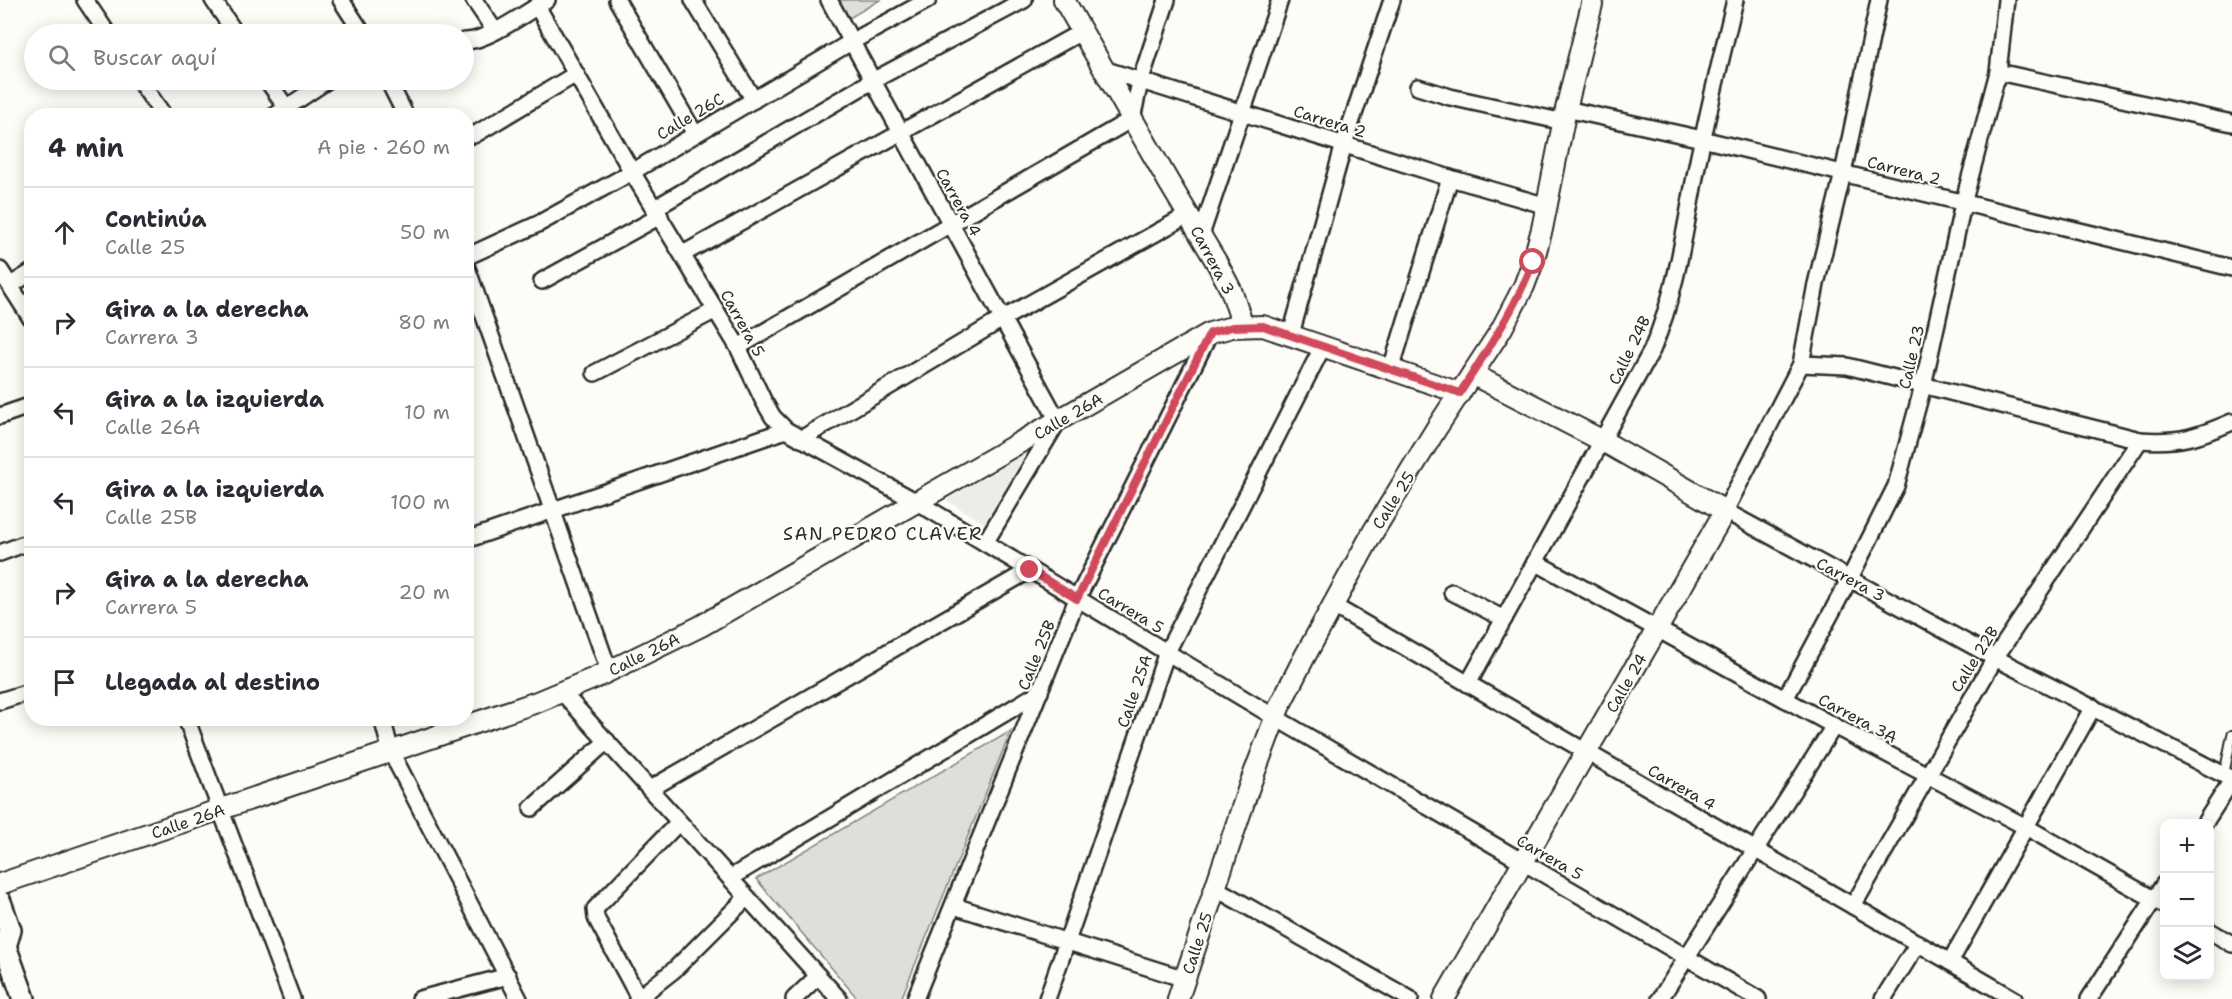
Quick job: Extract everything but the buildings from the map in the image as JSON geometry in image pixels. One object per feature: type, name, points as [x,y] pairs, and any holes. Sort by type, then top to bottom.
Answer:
[{"type":"main road","points":[[0,902],[10,930],[3,945],[24,999]]},
{"type":"street","points":[[85,0],[101,24]]},
{"type":"street","points":[[213,0],[229,24]]},
{"type":"street","points":[[341,0],[357,24]]},
{"type":"street","points":[[474,0],[495,31]]},
{"type":"street","points":[[617,0],[695,134]]},
{"type":"street","points":[[693,0],[754,100]]},
{"type":"street","name":"Carrera 4","points":[[829,0],[1058,421]]},
{"type":"street","name":"Calle 26C","points":[[474,253],[538,224],[632,172],[851,42],[928,0]]},
{"type":"street","points":[[542,281],[872,81],[1024,0]]},
{"type":"street","name":"Carrera 3","points":[[1064,0],[1231,290],[1243,326]]},
{"type":"street","points":[[738,347],[1132,119],[1140,82],[1167,0]]},
{"type":"street","points":[[1201,236],[1280,0]]},
{"type":"street","points":[[1291,334],[1344,144],[1392,0]]},
{"type":"street","name":"Calle 25","points":[[1178,999],[1249,787],[1276,718],[1304,657],[1373,532],[1501,330],[1524,286],[1533,262],[1547,206],[1565,116],[1593,0]]},
{"type":"street","name":"Calle 24B","points":[[1468,684],[1603,441],[1652,350],[1664,321],[1702,139],[1735,0]]},
{"type":"street","name":"Calle 24","points":[[1444,999],[1725,511],[1801,364],[1816,284],[1843,173],[1880,0]]},
{"type":"street","name":"Calle 23","points":[[1785,699],[1896,486],[1923,386],[1963,204],[1998,72],[2006,0]]},
{"type":"street","points":[[474,39],[495,31],[542,3]]},
{"type":"street","name":"Carrera 5","points":[[542,3],[576,74],[632,172],[738,347],[773,417],[786,430],[917,502],[1276,718],[1758,999]]},
{"type":"street","points":[[683,254],[1081,32]]},
{"type":"street","name":"Carrera 2","points":[[1103,69],[1450,178],[1547,206]]},
{"type":"street","points":[[1998,72],[2232,123]]},
{"type":"street","points":[[474,135],[576,74]]},
{"type":"street","name":"Carrera 2","points":[[1418,87],[1450,97],[1702,139],[2232,268]]},
{"type":"street","points":[[146,90],[158,108]]},
{"type":"street","points":[[271,90],[279,108]]},
{"type":"street","points":[[285,108],[313,90]]},
{"type":"street","points":[[393,90],[402,108]]},
{"type":"street","points":[[1391,369],[1450,178]]},
{"type":"street","points":[[801,439],[1004,318],[1188,215]]},
{"type":"street","points":[[0,270],[24,307]]},
{"type":"street","points":[[11,285],[24,277]]},
{"type":"street","points":[[474,288],[609,671]]},
{"type":"street","points":[[595,373],[716,310]]},
{"type":"street","points":[[1243,326],[1263,326],[1291,334],[1460,393]]},
{"type":"street","name":"Calle 26A","points":[[474,724],[561,692],[702,626],[1210,333],[1243,326]]},
{"type":"street","name":"Calle 25B","points":[[915,999],[1077,599],[1210,333]]},
{"type":"street","name":"Calle 25A","points":[[1047,999],[1167,652],[1323,346]]},
{"type":"street","points":[[1801,364],[1846,366],[2140,440],[2167,442],[2199,436],[2232,422]]},
{"type":"street","name":"Carrera 3","points":[[1472,374],[1603,441],[1725,511],[1995,658],[2229,778]]},
{"type":"street","points":[[0,416],[24,408]]},
{"type":"street","points":[[986,543],[1058,421]]},
{"type":"street","points":[[474,537],[786,430]]},
{"type":"street","name":"Calle 22B","points":[[1853,906],[1995,658],[2140,440]]},
{"type":"street","points":[[0,553],[24,544]]},
{"type":"street","name":"Carrera 3A","points":[[1535,562],[1656,630],[1926,776],[2026,827],[2160,902]]},
{"type":"street","points":[[650,789],[1030,570]]},
{"type":"street","points":[[1452,592],[1504,619]]},
{"type":"street","name":"Carrera 4","points":[[1332,605],[2014,999]]},
{"type":"street","points":[[561,692],[839,999]]},
{"type":"street","points":[[730,878],[1040,692]]},
{"type":"street","points":[[0,701],[24,694]]},
{"type":"street","points":[[1950,962],[2093,707]]},
{"type":"street","points":[[189,726],[292,999]]},
{"type":"street","points":[[384,726],[391,752],[519,999]]},
{"type":"street","name":"Calle 26A","points":[[0,884],[467,726]]},
{"type":"street","points":[[1660,999],[1834,726]]},
{"type":"street","points":[[532,808],[607,741]]},
{"type":"street","points":[[2207,819],[2229,778]]},
{"type":"street","points":[[679,822],[595,909],[596,918],[638,999],[674,970],[747,897]]},
{"type":"street","points":[[1215,888],[1410,999]]},
{"type":"street","points":[[2089,999],[2160,902]]},
{"type":"street","points":[[954,906],[1185,979]]},
{"type":"street","points":[[2214,933],[2232,944]]},
{"type":"street","points":[[1883,999],[1918,944]]},
{"type":"street","points":[[420,999],[508,976]]},
{"type":"street","points":[[794,999],[818,976]]},
{"type":"lane","points":[[2229,778],[2232,735]]},
{"type":"shaded area","points":[[836,0],[880,0],[846,20]]},
{"type":"shaded area","points":[[1026,454],[984,523],[946,500]]},
{"type":"shaded area","points":[[1011,731],[901,999],[858,999],[756,879]]},
{"type":"district","name":"SAN PEDRO CLAVER","points":[[883,534]]},
{"type":"route","points":[[1030,570],[1077,599],[1210,333],[1232,327],[1263,326],[1460,393],[1514,308],[1533,262]]}]
